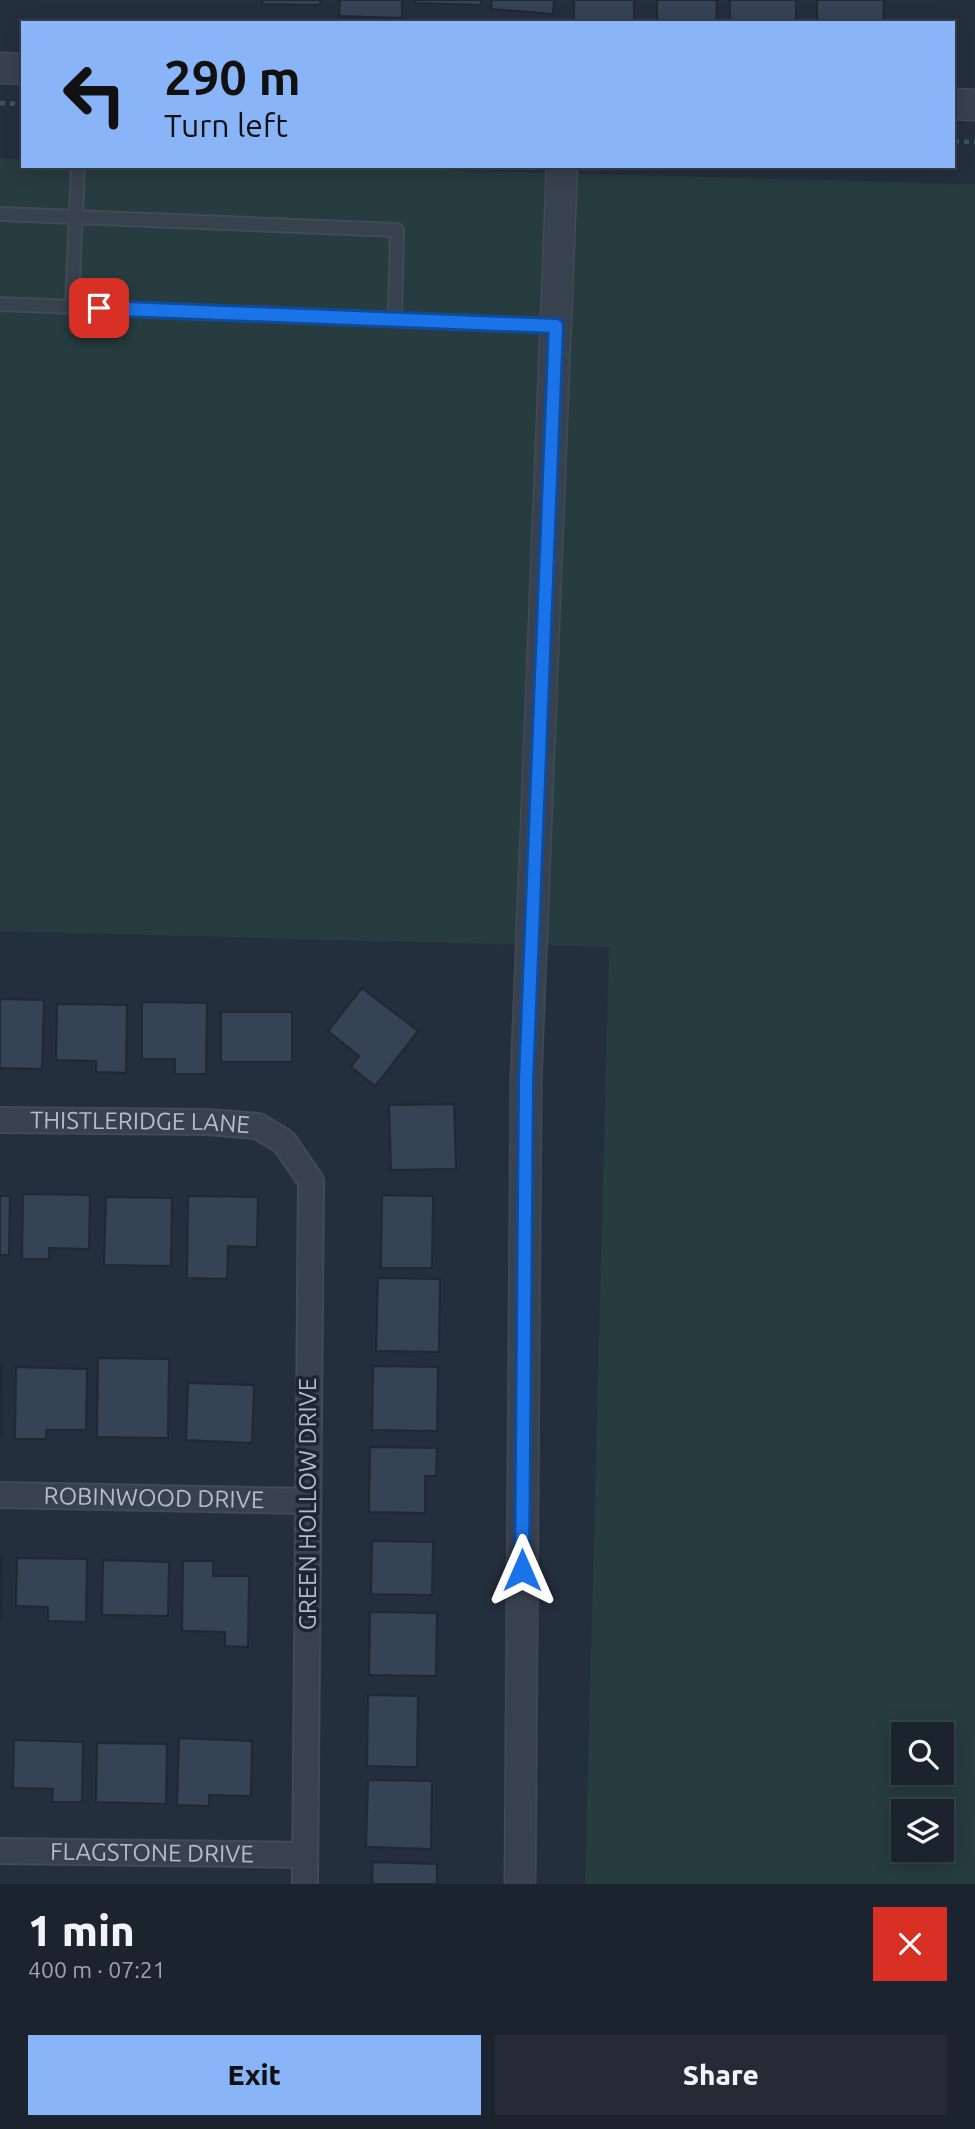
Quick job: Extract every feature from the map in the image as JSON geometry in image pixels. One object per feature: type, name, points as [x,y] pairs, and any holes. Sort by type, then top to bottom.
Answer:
[{"type":"street","points":[[0,68],[21,69]]},
{"type":"street","points":[[955,104],[975,105]]},
{"type":"street","points":[[520,1884],[526,1081],[562,168]]},
{"type":"street","name":"THISTLERIDGE LANE","points":[[0,1120],[207,1122],[258,1126],[276,1137]]},
{"type":"street","name":"GREEN HOLLOW DRIVE","points":[[276,1137],[284,1142],[311,1181],[305,1884]]},
{"type":"street","name":"ROBINWOOD DRIVE","points":[[0,1495],[308,1501]]},
{"type":"street","name":"FLAGSTONE DRIVE","points":[[0,1851],[305,1855]]},
{"type":"lane","points":[[72,307],[78,168]]},
{"type":"lane","points":[[0,214],[397,230],[395,319]]},
{"type":"lane","points":[[0,303],[556,326]]},
{"type":"path","points":[[0,103],[21,104]]},
{"type":"path","points":[[955,141],[975,142]]},
{"type":"green space","points":[[0,159],[21,159],[21,168],[365,168],[975,184],[975,1884],[585,1884],[609,947],[0,931]]},
{"type":"building","points":[[263,0],[320,0],[320,5],[262,4]]},
{"type":"building","points":[[340,0],[402,0],[402,18],[339,16]]},
{"type":"building","points":[[415,0],[481,0],[481,5],[415,3]]},
{"type":"building","points":[[492,0],[554,0],[553,14],[491,9]]},
{"type":"building","points":[[574,0],[634,0],[634,21],[574,21]]},
{"type":"building","points":[[657,0],[717,0],[716,21],[657,21]]},
{"type":"building","points":[[730,0],[796,0],[796,21],[730,21]]},
{"type":"building","points":[[817,0],[884,0],[883,21],[817,21]]},
{"type":"building","points":[[362,988],[418,1031],[375,1086],[351,1067],[359,1056],[328,1031]]},
{"type":"building","points":[[0,999],[44,1000],[42,1069],[0,1068]]},
{"type":"building","points":[[142,1002],[207,1003],[206,1074],[175,1074],[175,1059],[142,1059]]},
{"type":"building","points":[[57,1004],[127,1005],[126,1073],[96,1072],[96,1061],[56,1060]]},
{"type":"building","points":[[221,1012],[292,1012],[292,1062],[221,1062]]},
{"type":"building","points":[[454,1104],[456,1169],[391,1170],[389,1105]]},
{"type":"building","points":[[23,1194],[90,1195],[89,1249],[49,1248],[49,1259],[22,1259]]},
{"type":"building","points":[[382,1195],[433,1196],[432,1268],[381,1268]]},
{"type":"building","points":[[0,1196],[10,1196],[9,1255],[0,1255]]},
{"type":"building","points":[[188,1196],[258,1197],[257,1247],[228,1246],[227,1279],[187,1278]]},
{"type":"building","points":[[106,1197],[172,1198],[171,1266],[104,1265]]},
{"type":"building","points":[[378,1278],[440,1279],[439,1352],[376,1351]]},
{"type":"building","points":[[98,1358],[169,1359],[168,1438],[97,1437]]},
{"type":"building","points":[[2,1366],[1,1435],[0,1435]]},
{"type":"building","points":[[373,1366],[438,1367],[437,1431],[372,1430]]},
{"type":"building","points":[[16,1367],[87,1369],[86,1430],[46,1430],[46,1439],[15,1439]]},
{"type":"building","points":[[188,1383],[254,1385],[252,1443],[186,1440]]},
{"type":"building","points":[[370,1447],[437,1448],[436,1476],[425,1476],[425,1513],[369,1512]]},
{"type":"building","points":[[372,1541],[433,1542],[432,1595],[371,1594]]},
{"type":"building","points":[[2,1556],[1,1620],[0,1620]]},
{"type":"building","points":[[17,1558],[87,1559],[86,1622],[48,1621],[48,1607],[16,1606]]},
{"type":"building","points":[[103,1560],[169,1562],[168,1616],[102,1615]]},
{"type":"building","points":[[183,1561],[213,1561],[213,1576],[249,1576],[248,1647],[225,1646],[225,1632],[182,1631]]},
{"type":"building","points":[[370,1612],[437,1613],[436,1676],[369,1675]]},
{"type":"building","points":[[368,1695],[418,1696],[417,1767],[367,1766]]},
{"type":"building","points":[[179,1738],[252,1741],[251,1796],[209,1795],[209,1806],[177,1805]]},
{"type":"building","points":[[14,1740],[83,1742],[82,1802],[52,1802],[53,1789],[13,1788]]},
{"type":"building","points":[[97,1743],[167,1744],[166,1804],[96,1802]]},
{"type":"building","points":[[368,1780],[432,1781],[431,1849],[366,1847]]},
{"type":"building","points":[[373,1862],[437,1864],[437,1884],[372,1884]]},
{"type":"route","points":[[99,308],[556,326],[526,1081],[522,1570]]}]
